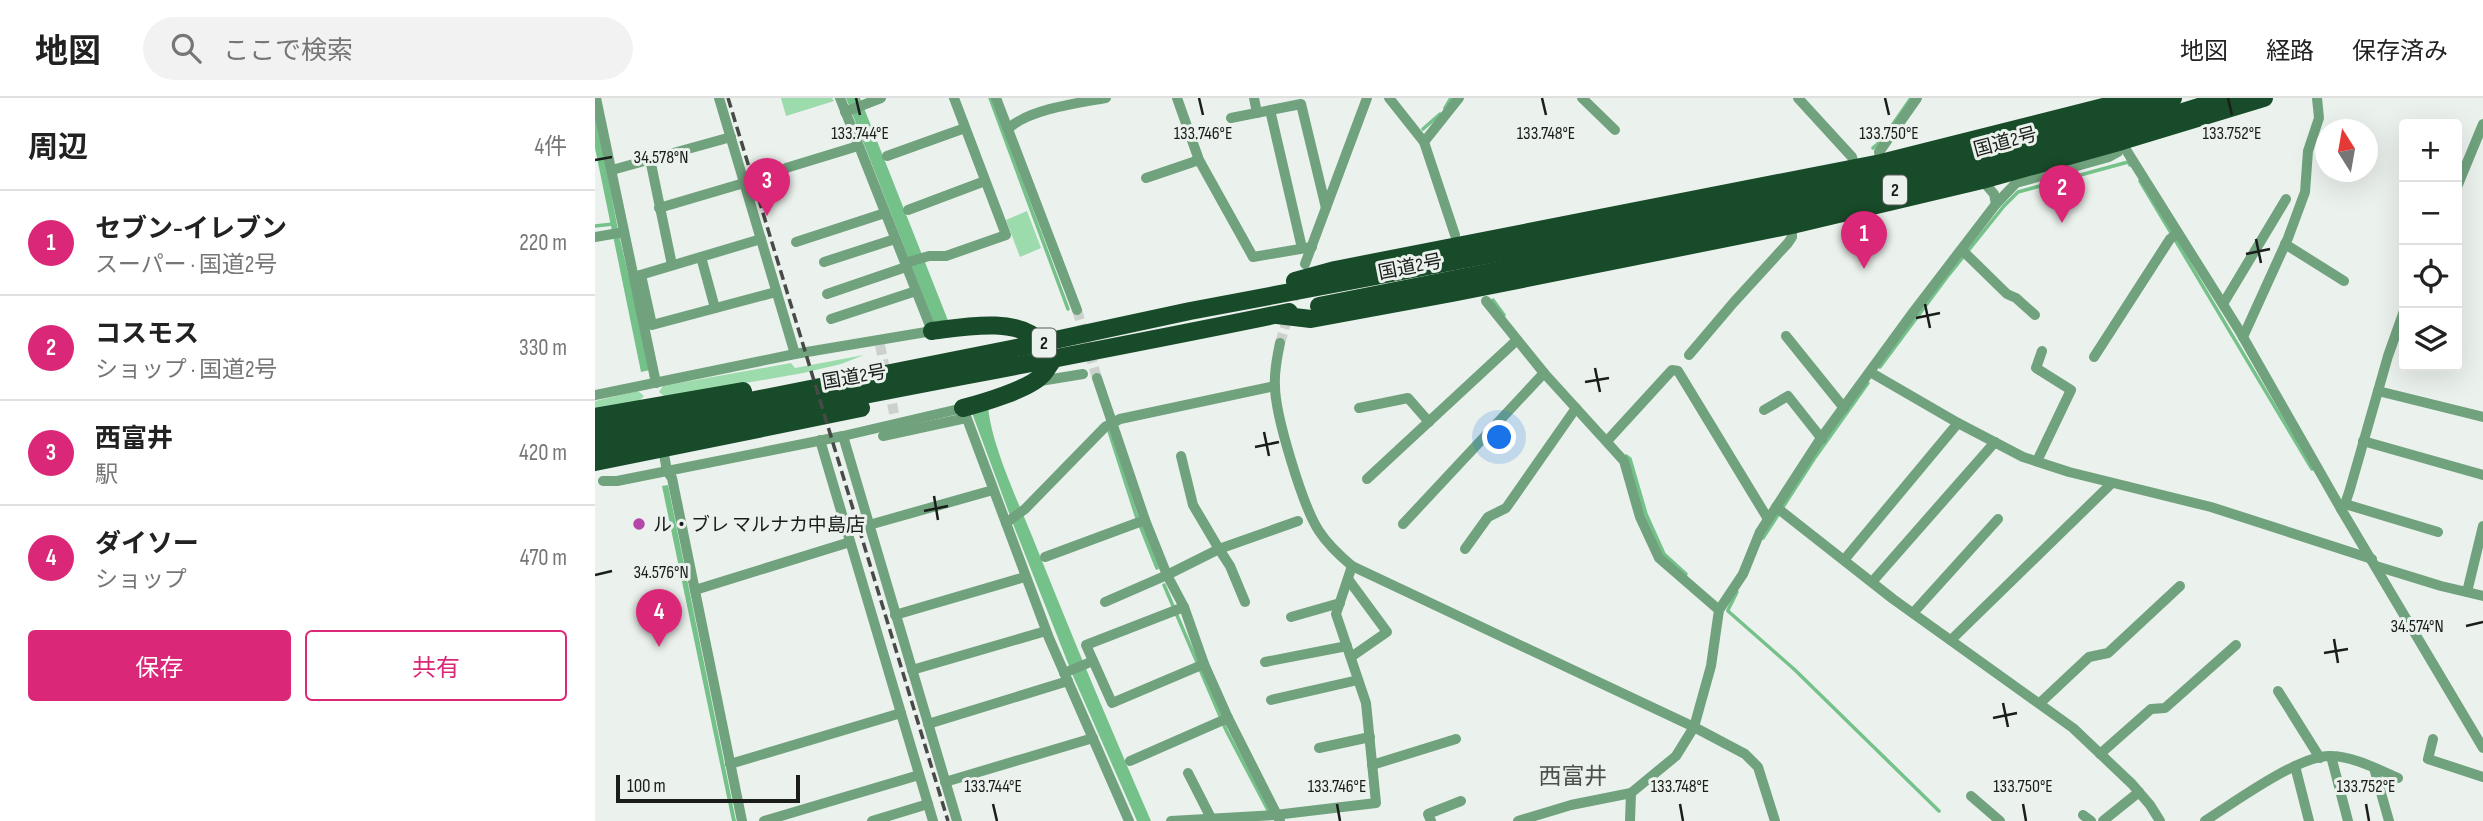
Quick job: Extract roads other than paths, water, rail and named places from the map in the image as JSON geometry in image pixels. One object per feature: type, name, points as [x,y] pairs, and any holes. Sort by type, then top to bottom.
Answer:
[{"type":"highway","points":[[1190,311],[1335,270],[1855,169],[2094,104],[2139,98]]},
{"type":"highway","name":"国道2号","points":[[595,432],[999,371],[1277,315],[1960,158],[2173,98]]},
{"type":"highway","name":"国道2号","points":[[595,449],[897,370],[1190,311],[1557,251],[1862,197],[2084,142],[2227,98]]},
{"type":"highway","points":[[1277,315],[1311,319],[1792,225],[1982,180],[2264,98]]},
{"type":"highway","points":[[1836,172],[1844,213]]},
{"type":"highway","points":[[932,331],[974,326],[1013,327],[1030,332],[1041,343]]},
{"type":"highway","points":[[965,413],[1034,382],[1052,361]]},
{"type":"highway","points":[[595,417],[846,372],[897,370]]},
{"type":"highway","points":[[595,462],[892,401],[999,371]]},
{"type":"street","points":[[596,98],[612,170],[618,233],[638,276],[652,326],[776,292]]},
{"type":"street","points":[[719,98],[796,354]]},
{"type":"street","points":[[595,395],[796,354],[932,331],[840,98]]},
{"type":"street","points":[[847,111],[881,98]]},
{"type":"street","points":[[827,294],[924,257],[946,256],[1006,235],[954,98]]},
{"type":"street","points":[[996,98],[1077,310]]},
{"type":"street","points":[[1009,128],[1018,120],[1054,103],[1106,98]]},
{"type":"street","points":[[1177,98],[1199,160],[1253,257],[1307,248]]},
{"type":"street","points":[[1254,98],[1257,113]]},
{"type":"street","points":[[1305,264],[1307,248],[1326,208],[1367,98]]},
{"type":"street","points":[[1389,98],[1424,142],[1455,236]]},
{"type":"street","points":[[1424,142],[1459,98]]},
{"type":"street","points":[[1582,98],[1615,130]]},
{"type":"street","points":[[1798,98],[1852,157],[1855,169]]},
{"type":"street","points":[[1881,163],[1879,152],[1917,98]]},
{"type":"street","points":[[2317,98],[2319,119]]},
{"type":"street","points":[[1231,118],[1301,104],[1326,208]]},
{"type":"street","points":[[2094,104],[2122,141],[2174,236],[2223,304],[2243,337],[2483,748]]},
{"type":"street","points":[[1270,110],[1307,248]]},
{"type":"street","points":[[2459,182],[2483,124]]},
{"type":"street","points":[[887,156],[965,128]]},
{"type":"street","points":[[612,170],[730,137]]},
{"type":"street","points":[[2243,337],[2305,192],[2308,151],[2315,140]]},
{"type":"street","points":[[1518,821],[1571,805],[1631,793],[1676,756],[1694,727],[1711,666],[1719,610],[1742,574],[1768,519],[1870,372],[1965,253],[1996,204],[2016,183],[2109,157],[2119,152],[2122,141]]},
{"type":"street","points":[[786,168],[858,146]]},
{"type":"street","points":[[650,159],[672,265]]},
{"type":"street","points":[[1146,178],[1199,160]]},
{"type":"street","points":[[1982,180],[1994,194],[1996,204]]},
{"type":"street","points":[[908,210],[985,181]]},
{"type":"street","points":[[659,208],[744,183]]},
{"type":"street","points":[[2223,304],[2287,199]]},
{"type":"street","points":[[796,242],[885,213]]},
{"type":"street","points":[[1689,355],[1789,243],[1792,225]]},
{"type":"street","points":[[595,237],[618,233]]},
{"type":"street","points":[[2094,357],[2174,236]]},
{"type":"street","points":[[638,276],[761,239]]},
{"type":"street","points":[[824,262],[895,239]]},
{"type":"street","points":[[2285,244],[2344,281]]},
{"type":"street","points":[[1965,253],[2007,294],[2016,298],[2035,315]]},
{"type":"street","points":[[701,257],[715,308]]},
{"type":"street","points":[[638,276],[655,407]]},
{"type":"street","points":[[831,319],[916,291]]},
{"type":"street","points":[[1486,301],[1544,373],[1576,408],[1610,438],[1624,461],[1640,517],[1659,558],[1719,610]]},
{"type":"street","points":[[2343,507],[2399,326]]},
{"type":"street","points":[[1786,336],[1844,408]]},
{"type":"street","points":[[1367,478],[1517,340]]},
{"type":"street","points":[[1280,343],[1275,386],[1277,405],[1303,498],[1317,529],[1335,552],[1352,566],[1694,727],[1745,754],[1758,767],[1775,821]]},
{"type":"street","points":[[2037,461],[2071,390],[2036,368],[2042,351]]},
{"type":"street","points":[[1610,438],[1672,370],[1678,371],[1768,519]]},
{"type":"street","points":[[1870,372],[1958,423],[2037,461],[2211,508],[2374,563],[2483,596]]},
{"type":"street","points":[[1403,524],[1544,373]]},
{"type":"street","points":[[1034,382],[1083,374]]},
{"type":"street","points":[[1097,378],[1109,425],[1178,610],[1277,817]]},
{"type":"street","points":[[1008,522],[1109,425],[1120,419],[1275,386]]},
{"type":"street","points":[[2378,391],[2483,417]]},
{"type":"street","points":[[1765,411],[1788,396],[1822,439]]},
{"type":"street","points":[[1359,408],[1408,398],[1429,422]]},
{"type":"street","points":[[1465,549],[1488,517],[1506,508],[1576,408]]},
{"type":"street","points":[[603,481],[617,481],[843,436],[883,427],[896,420],[965,413]]},
{"type":"street","points":[[883,436],[965,413]]},
{"type":"street","points":[[965,413],[1008,522],[1046,631],[1129,821]]},
{"type":"street","points":[[1844,560],[1958,423]]},
{"type":"street","points":[[843,436],[957,821]]},
{"type":"street","points":[[820,440],[933,821]]},
{"type":"street","points":[[2363,441],[2483,475]]},
{"type":"street","points":[[1872,582],[1994,442]]},
{"type":"street","points":[[663,449],[667,471],[672,478],[742,821]]},
{"type":"street","points":[[1181,456],[1193,505],[1230,565],[1245,602]]},
{"type":"street","points":[[1951,640],[2112,483]]},
{"type":"street","points":[[869,525],[993,489]]},
{"type":"street","points":[[1776,507],[1913,613],[2073,728],[2139,792],[2160,821]]},
{"type":"street","points":[[2343,507],[2438,532]]},
{"type":"street","points":[[1913,613],[1998,519]]},
{"type":"street","points":[[1045,557],[1145,520]]},
{"type":"street","points":[[1105,602],[1219,549],[1298,521]]},
{"type":"street","points":[[2467,593],[2483,526]]},
{"type":"street","points":[[695,590],[850,542]]},
{"type":"street","points":[[1171,821],[1277,817],[1376,803],[1366,703],[1336,614],[1352,566]]},
{"type":"street","points":[[895,615],[1025,577]]},
{"type":"street","points":[[1348,579],[1387,632],[1351,657]]},
{"type":"street","points":[[2040,703],[2089,657],[2108,653],[2180,586]]},
{"type":"street","points":[[1291,617],[1340,603]]},
{"type":"street","points":[[1178,610],[1086,645],[1089,663],[1112,703],[1204,664]]},
{"type":"street","points":[[912,670],[1046,631]]},
{"type":"street","points":[[2100,754],[2151,709],[2165,708],[2236,645]]},
{"type":"street","points":[[1265,662],[1347,646]]},
{"type":"street","points":[[928,724],[1067,675],[1089,663]]},
{"type":"street","points":[[1271,700],[1358,680]]},
{"type":"street","points":[[2278,691],[2325,757],[2348,821]]},
{"type":"street","points":[[730,764],[901,713]]},
{"type":"street","points":[[1130,761],[1228,719]]},
{"type":"street","points":[[1319,748],[1370,737]]},
{"type":"street","points":[[945,782],[1093,738]]},
{"type":"street","points":[[1372,765],[1456,739]]},
{"type":"street","points":[[2433,739],[2428,759],[2483,777]]},
{"type":"street","points":[[2205,821],[2305,760],[2325,757],[2374,768],[2398,778]]},
{"type":"street","points":[[2295,766],[2309,821]]},
{"type":"street","points":[[2374,768],[2389,821]]},
{"type":"street","points":[[1188,773],[1210,818]]},
{"type":"street","points":[[764,821],[919,775]]},
{"type":"street","points":[[2103,821],[2139,792]]},
{"type":"street","points":[[1630,821],[1631,793]]},
{"type":"street","points":[[1971,796],[2000,821]]},
{"type":"street","points":[[1431,821],[1428,814],[1461,801]]},
{"type":"street","points":[[872,821],[928,804]]},
{"type":"waterway","points":[[990,98],[1068,309]]},
{"type":"waterway","points":[[1445,108],[1451,98]]},
{"type":"waterway","points":[[1873,148],[1882,140],[1911,98]]},
{"type":"waterway","points":[[1423,129],[1440,114]]},
{"type":"waterway","points":[[1880,367],[1947,277],[2018,192],[2128,162],[2130,165]]},
{"type":"waterway","points":[[2140,181],[2312,469]]},
{"type":"waterway","points":[[595,226],[613,224]]},
{"type":"waterway","points":[[1493,300],[1504,315]]},
{"type":"waterway","points":[[1763,538],[1868,383]]},
{"type":"waterway","points":[[1108,428],[1136,515],[1157,568]]},
{"type":"waterway","points":[[1626,456],[1630,459],[1646,514],[1664,554],[1686,574]]},
{"type":"waterway","points":[[1164,585],[1226,730],[1269,812]]},
{"type":"waterway","points":[[1728,610],[1737,592]]},
{"type":"waterway","points":[[1728,611],[1795,670],[1939,811]]},
{"type":"tunnel","points":[[1280,343],[1297,287]]},
{"type":"tunnel","points":[[1077,310],[1097,378]]},
{"type":"tunnel","points":[[880,345],[895,418]]},
{"type":"railway","points":[[728,98],[948,821]]},
{"type":"place","name":"西富井","points":[[767,216]]},
{"type":"place","name":"コスモス","points":[[2062,223]]},
{"type":"place","name":"セブン-イレブン","points":[[1864,269]]},
{"type":"place","name":"ル・ブレ マルナカ中島店","points":[[639,524]]},
{"type":"place","name":"ダイソー","points":[[659,647]]},
{"type":"district","name":"西富井","points":[[1573,776]]}]
